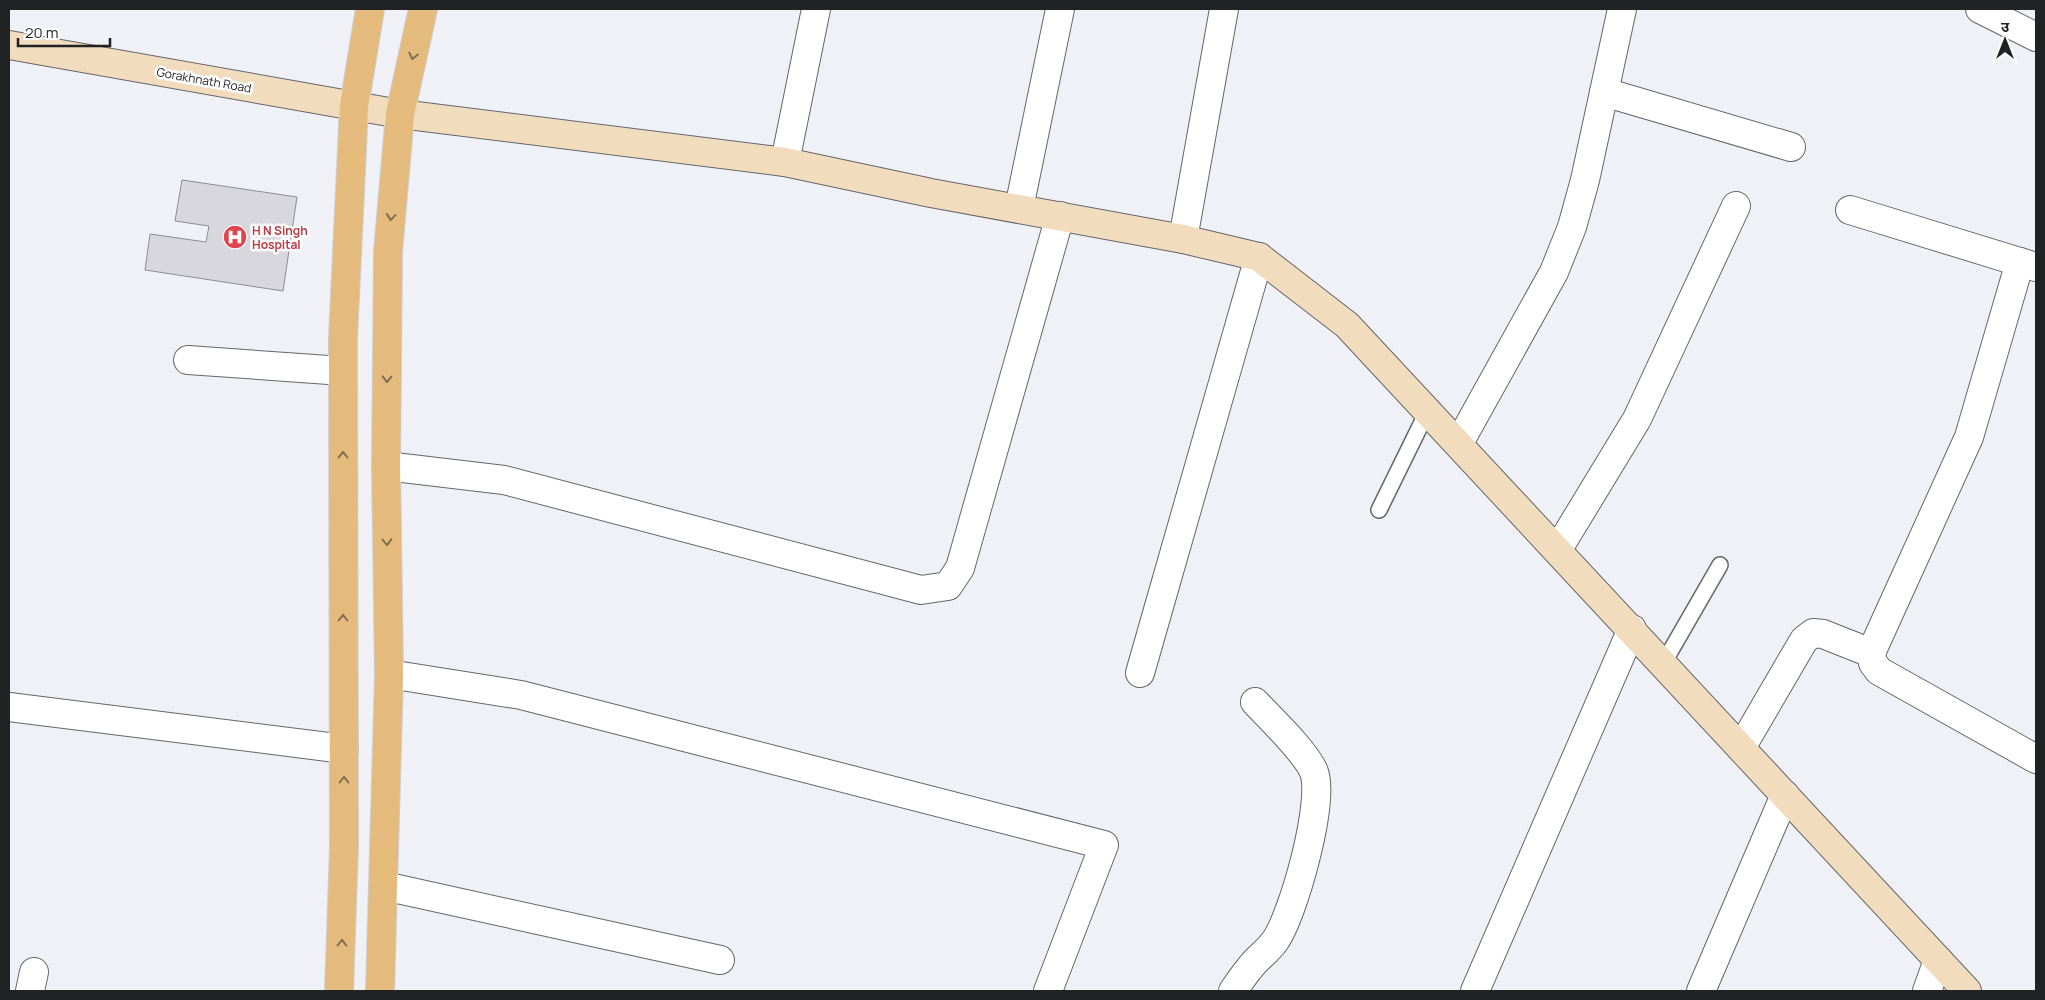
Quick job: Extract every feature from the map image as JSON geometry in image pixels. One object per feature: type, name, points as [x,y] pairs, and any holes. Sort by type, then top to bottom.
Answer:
[{"type":"main road","points":[[340,991],[344,749],[343,370],[354,106],[370,9]]},
{"type":"main road","points":[[380,991],[389,674],[386,466],[388,252],[400,114],[423,9]]},
{"type":"street","points":[[785,162],[816,9]]},
{"type":"street","points":[[1020,208],[1060,9]]},
{"type":"street","points":[[1182,239],[1224,9]]},
{"type":"street","points":[[1459,443],[1557,263],[1572,227],[1622,9]]},
{"type":"street","points":[[1980,9],[2036,37]]},
{"type":"street","name":"Gorakhnath Road","points":[[9,45],[400,114],[785,162],[931,193],[1182,239],[1259,257]]},
{"type":"street","points":[[1604,92],[1791,147]]},
{"type":"street","points":[[1558,549],[1637,419],[1736,206]]},
{"type":"street","points":[[1850,210],[2028,265],[1969,437],[1871,653],[1873,663],[1879,671],[2036,759]]},
{"type":"street","points":[[386,466],[504,480],[921,590],[948,586],[960,568],[1060,216]]},
{"type":"street","points":[[1140,673],[1259,257],[1347,325],[1558,549],[1967,991]]},
{"type":"street","points":[[188,360],[343,370]]},
{"type":"street","points":[[1475,991],[1632,630]]},
{"type":"street","points":[[1741,748],[1804,640],[1813,633],[1823,634],[1871,653]]},
{"type":"street","points":[[389,674],[522,695],[1104,845],[1048,991]]},
{"type":"street","points":[[1233,991],[1249,969],[1274,942],[1285,924],[1304,863],[1316,793],[1314,772],[1303,756],[1255,702]]},
{"type":"street","points":[[9,706],[344,749]]},
{"type":"street","points":[[1701,991],[1785,795]]},
{"type":"street","points":[[384,886],[720,960]]},
{"type":"street","points":[[1927,991],[1938,960]]},
{"type":"lane","points":[[1379,510],[1428,410]]},
{"type":"lane","points":[[1664,664],[1720,565]]},
{"type":"building","points":[[182,180],[297,197],[283,291],[145,270],[150,234],[206,242],[209,226],[175,221]]},
{"type":"place","name":"H N Singh Hospital","points":[[235,237]]}]
